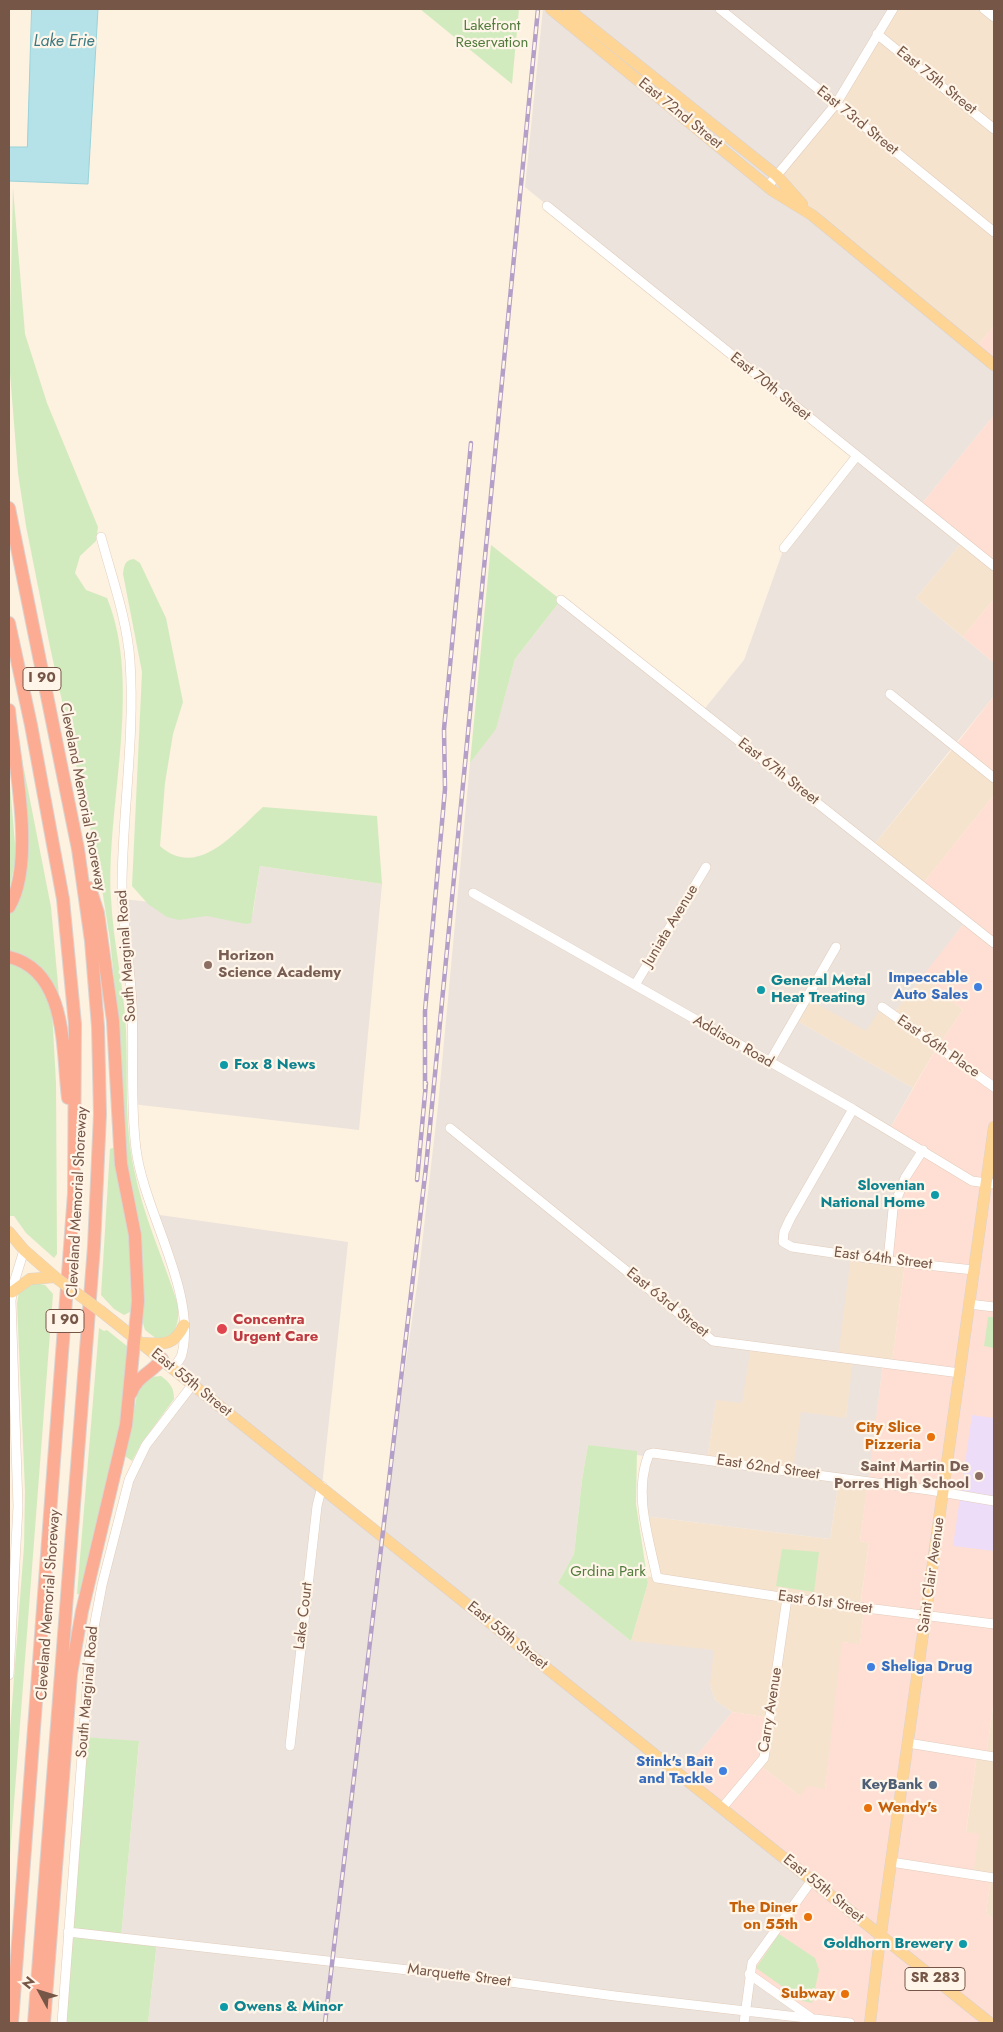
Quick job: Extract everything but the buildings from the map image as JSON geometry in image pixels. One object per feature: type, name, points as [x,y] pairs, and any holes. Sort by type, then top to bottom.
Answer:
[{"type":"highway","name":"Cleveland Memorial Shoreway","points":[[9,508],[78,849],[95,976],[100,1114],[94,1246],[34,2023]]},
{"type":"highway","name":"Cleveland Memorial Shoreway","points":[[9,623],[31,726],[63,899],[75,1024],[74,1193],[68,1291],[12,2023]]},
{"type":"highway","points":[[9,710],[22,856],[17,891],[9,907]]},
{"type":"highway","points":[[44,2023],[72,1666],[82,1611],[118,1465],[137,1340],[137,1261],[135,1235],[121,1164],[114,1021],[98,913],[78,849]]},
{"type":"highway","points":[[9,958],[35,970],[43,978],[54,998],[74,1156]]},
{"type":"highway","points":[[130,1396],[139,1378],[154,1370],[162,1360]]},
{"type":"main road","name":"East 72nd Street","points":[[551,9],[768,186],[812,215],[994,365]]},
{"type":"main road","name":"East 72nd Street","points":[[568,9],[776,176],[812,215]]},
{"type":"main road","name":"Saint Clair Avenue","points":[[870,2023],[969,1304],[990,1184],[994,1127]]},
{"type":"main road","name":"East 55th Street","points":[[9,1232],[24,1250],[52,1274],[322,1486],[990,2023]]},
{"type":"main road","points":[[12,1292],[30,1279],[52,1274]]},
{"type":"main road","points":[[137,1340],[162,1344],[172,1341],[180,1334],[184,1325]]},
{"type":"street","name":"East 73rd Street","points":[[720,9],[994,232]]},
{"type":"street","points":[[768,186],[836,104],[893,9]]},
{"type":"street","points":[[984,9],[994,17]]},
{"type":"street","name":"East 75th Street","points":[[877,34],[994,129]]},
{"type":"street","name":"East 70th Street","points":[[547,206],[856,457],[994,566]]},
{"type":"street","points":[[784,548],[856,457]]},
{"type":"street","name":"South Marginal Road","points":[[100,537],[124,622],[130,659],[130,750],[124,810],[122,884],[132,1005],[132,1104],[136,1150],[146,1190],[180,1290],[184,1325],[182,1356],[172,1368]]},
{"type":"street","name":"East 67th Street","points":[[561,600],[994,943]]},
{"type":"street","points":[[890,694],[994,778]]},
{"type":"street","name":"Juniata Avenue","points":[[635,985],[706,867]]},
{"type":"street","name":"Addison Road","points":[[474,893],[769,1063],[853,1109],[972,1181],[990,1184]]},
{"type":"street","points":[[769,1063],[836,947]]},
{"type":"street","name":"East 66th Place","points":[[882,1007],[994,1086]]},
{"type":"street","name":"East 64th Street","points":[[853,1109],[784,1232],[783,1242],[792,1247],[888,1261],[974,1270]]},
{"type":"street","name":"East 63rd Street","points":[[450,1128],[713,1341],[960,1373]]},
{"type":"street","points":[[888,1261],[893,1209],[905,1178],[923,1150]]},
{"type":"street","points":[[9,1675],[18,1506],[12,1292],[24,1250]]},
{"type":"street","points":[[969,1304],[994,1307]]},
{"type":"street","name":"South Marginal Road","points":[[62,2023],[90,1648],[96,1611],[122,1504],[133,1469],[152,1436],[193,1384]]},
{"type":"street","name":"East 62nd Street","points":[[657,1578],[643,1500],[646,1461],[652,1452],[994,1501]]},
{"type":"street","name":"Lake Court","points":[[290,1746],[317,1506],[322,1486]]},
{"type":"street","name":"East 61st Street","points":[[657,1578],[787,1598],[994,1624]]},
{"type":"street","name":"Carry Avenue","points":[[722,1808],[764,1758],[787,1598]]},
{"type":"street","points":[[908,1744],[994,1757]]},
{"type":"street","points":[[891,1862],[994,1878]]},
{"type":"street","points":[[744,2023],[749,1974],[752,1963],[812,1880]]},
{"type":"street","name":"Marquette Street","points":[[68,1932],[480,1978],[850,2023]]},
{"type":"street","points":[[749,1974],[811,2018]]},
{"type":"shaded area","points":[[543,9],[893,9],[836,104],[768,186],[994,365],[994,415],[919,507],[963,541],[916,598],[994,663],[994,696],[872,847],[965,922],[893,1014],[882,1007],[866,1031],[806,998],[794,1019],[913,1088],[889,1130],[923,1150],[893,1209],[888,1261],[851,1256],[838,1357],[751,1346],[742,1403],[716,1400],[707,1460],[793,1471],[801,1412],[846,1418],[853,1359],[883,1363],[868,1482],[839,1478],[830,1539],[644,1516],[648,1457],[588,1445],[574,1554],[558,1583],[631,1641],[714,1650],[710,1684],[715,1700],[732,1712],[681,1775],[812,1880],[749,1974],[811,2018],[850,2023],[148,2023],[157,1943],[121,1938],[139,1742],[83,1737],[90,1649],[133,1469],[193,1384],[173,1368],[182,1356],[183,1311],[153,1214],[348,1242],[322,1486],[381,1534],[418,1279],[438,1106],[470,763],[496,728],[515,659],[561,600],[702,712],[744,660],[784,548],[856,457],[525,187]]},
{"type":"shaded area","points":[[893,9],[984,9],[994,17],[994,326],[975,349],[768,186]]},
{"type":"shaded area","points":[[994,326],[994,365],[975,349]]},
{"type":"shaded area","points":[[994,415],[994,566],[919,507]]},
{"type":"shaded area","points":[[963,541],[994,566],[994,599],[963,637],[916,598]]},
{"type":"shaded area","points":[[994,599],[994,663],[963,637]]},
{"type":"shaded area","points":[[994,696],[994,778],[955,746]]},
{"type":"shaded area","points":[[955,746],[994,778],[994,795],[921,886],[872,847]]},
{"type":"shaded area","points":[[994,795],[994,1700],[986,1756],[977,1755],[966,1832],[979,1834],[973,1874],[991,1877],[986,1913],[994,1920],[994,2023],[850,2023],[811,2018],[749,1974],[681,1775],[732,1712],[771,1718],[759,1765],[800,1796],[808,1786],[825,1789],[842,1642],[860,1644],[864,1608],[860,1608],[869,1543],[860,1541],[883,1363],[892,1364],[905,1263],[888,1261],[889,1130],[938,1046],[963,1010],[922,975],[965,922],[921,886]]},
{"type":"shaded area","points":[[260,866],[382,884],[359,1130],[132,1104],[123,899],[253,913]]},
{"type":"shaded area","points":[[922,975],[963,1010],[938,1046],[913,1088],[794,1019],[806,998],[882,1007],[893,1014]]},
{"type":"shaded area","points":[[851,1256],[905,1263],[892,1364],[854,1359],[846,1418],[793,1472],[707,1460],[716,1399],[751,1346]]},
{"type":"shaded area","name":"Saint Martin De Porres High School","points":[[972,1415],[994,1418],[994,1551],[953,1546]]},
{"type":"shaded area","points":[[839,1478],[868,1482],[860,1541],[869,1543],[860,1607],[864,1608],[860,1645],[843,1642],[825,1790],[800,1796],[759,1765],[771,1718],[732,1712],[715,1700],[710,1684],[631,1641],[648,1583],[647,1576],[656,1578],[644,1516],[830,1539]]},
{"type":"shaded area","points":[[994,1701],[994,1920],[986,1913],[991,1877],[973,1874],[966,1833],[977,1755],[986,1756]]},
{"type":"green space","name":"Lakefront Reservation","points":[[420,9],[519,9],[512,84]]},
{"type":"green space","points":[[13,188],[25,334],[47,403],[98,527],[96,541],[80,556],[75,573],[86,590],[107,598],[117,632],[122,669],[123,707],[113,824],[111,898],[125,1013],[131,1151],[148,1221],[178,1305],[178,1322],[171,1337],[158,1340],[145,1330],[142,1320],[143,1259],[127,1167],[117,1008],[110,940],[98,863],[50,647],[26,526],[18,473],[9,361]]},
{"type":"green space","points":[[491,545],[561,600],[515,659],[496,729],[470,763]]},
{"type":"green space","points":[[134,559],[140,563],[166,618],[183,702],[173,734],[165,783],[160,846],[174,855],[188,858],[202,855],[215,849],[228,839],[263,807],[377,816],[382,884],[260,866],[251,923],[246,924],[207,916],[179,920],[167,917],[148,904],[132,886],[142,672],[123,574],[126,564],[129,560]]},
{"type":"green space","points":[[19,744],[51,907],[59,996],[9,954],[9,911],[22,889]]},
{"type":"green space","points":[[9,774],[16,856],[9,893]]},
{"type":"green space","points":[[9,962],[23,968],[41,986],[52,1011],[56,1083],[57,1254],[54,1258],[26,1233],[14,1216],[9,1216]]},
{"type":"green space","points":[[115,1147],[132,1241],[132,1311],[124,1315],[114,1309],[101,1295],[110,1149]]},
{"type":"green space","points":[[35,1283],[45,1285],[53,1294],[9,1868],[9,1744],[24,1546],[25,1491],[17,1303],[19,1292]]},
{"type":"green space","points":[[988,1317],[994,1317],[994,1348],[984,1346]]},
{"type":"green space","points":[[99,1328],[104,1331],[107,1330],[128,1347],[124,1412],[82,1594],[77,1594]]},
{"type":"green space","points":[[9,1359],[10,1536],[9,1536]]},
{"type":"green space","points":[[161,1376],[171,1386],[174,1399],[141,1444],[132,1461],[125,1456],[139,1385],[151,1377]]},
{"type":"green space","name":"Grdina Park","points":[[588,1445],[637,1451],[636,1504],[648,1583],[631,1641],[558,1583],[574,1554]]},
{"type":"green space","points":[[782,1549],[819,1552],[814,1592],[776,1586]]},
{"type":"green space","points":[[83,1737],[139,1741],[121,1938],[157,1942],[148,2023],[62,2023]]},
{"type":"green space","points":[[779,1934],[815,1958],[819,1970],[812,2003],[803,2001],[756,1968]]},
{"type":"water","name":"Lake Erie","points":[[32,9],[98,9],[88,184],[9,181],[9,147],[27,147]]},
{"type":"railway","points":[[325,2023],[426,1167],[538,9]]},
{"type":"railway","points":[[425,1089],[425,1011],[445,789],[444,729],[471,443]]},
{"type":"railway","points":[[417,1180],[426,1083]]},
{"type":"place","name":"Horizon Science Academy","points":[[208,965]]},
{"type":"place","name":"Impeccable Auto Sales","points":[[978,987]]},
{"type":"place","name":"General Metal Heat Treating","points":[[761,990]]},
{"type":"place","name":"Fox 8 News","points":[[224,1065]]},
{"type":"place","name":"Slovenian National Home","points":[[935,1195]]},
{"type":"place","name":"Concentra Urgent Care","points":[[222,1329]]},
{"type":"place","name":"City Slice Pizzeria","points":[[931,1437]]},
{"type":"place","name":"Saint Martin De Porres High School","points":[[979,1476]]},
{"type":"place","name":"Sheliga Drug","points":[[871,1667]]},
{"type":"place","name":"Stink's Bait and Tackle","points":[[723,1771]]},
{"type":"place","name":"KeyBank","points":[[933,1785]]},
{"type":"place","name":"Wendy's","points":[[868,1808]]},
{"type":"place","name":"The Diner on 55th","points":[[808,1917]]},
{"type":"place","name":"Goldhorn Brewery","points":[[963,1944]]},
{"type":"place","name":"Subway","points":[[845,1994]]},
{"type":"place","name":"Owens & Minor","points":[[224,2007]]}]
